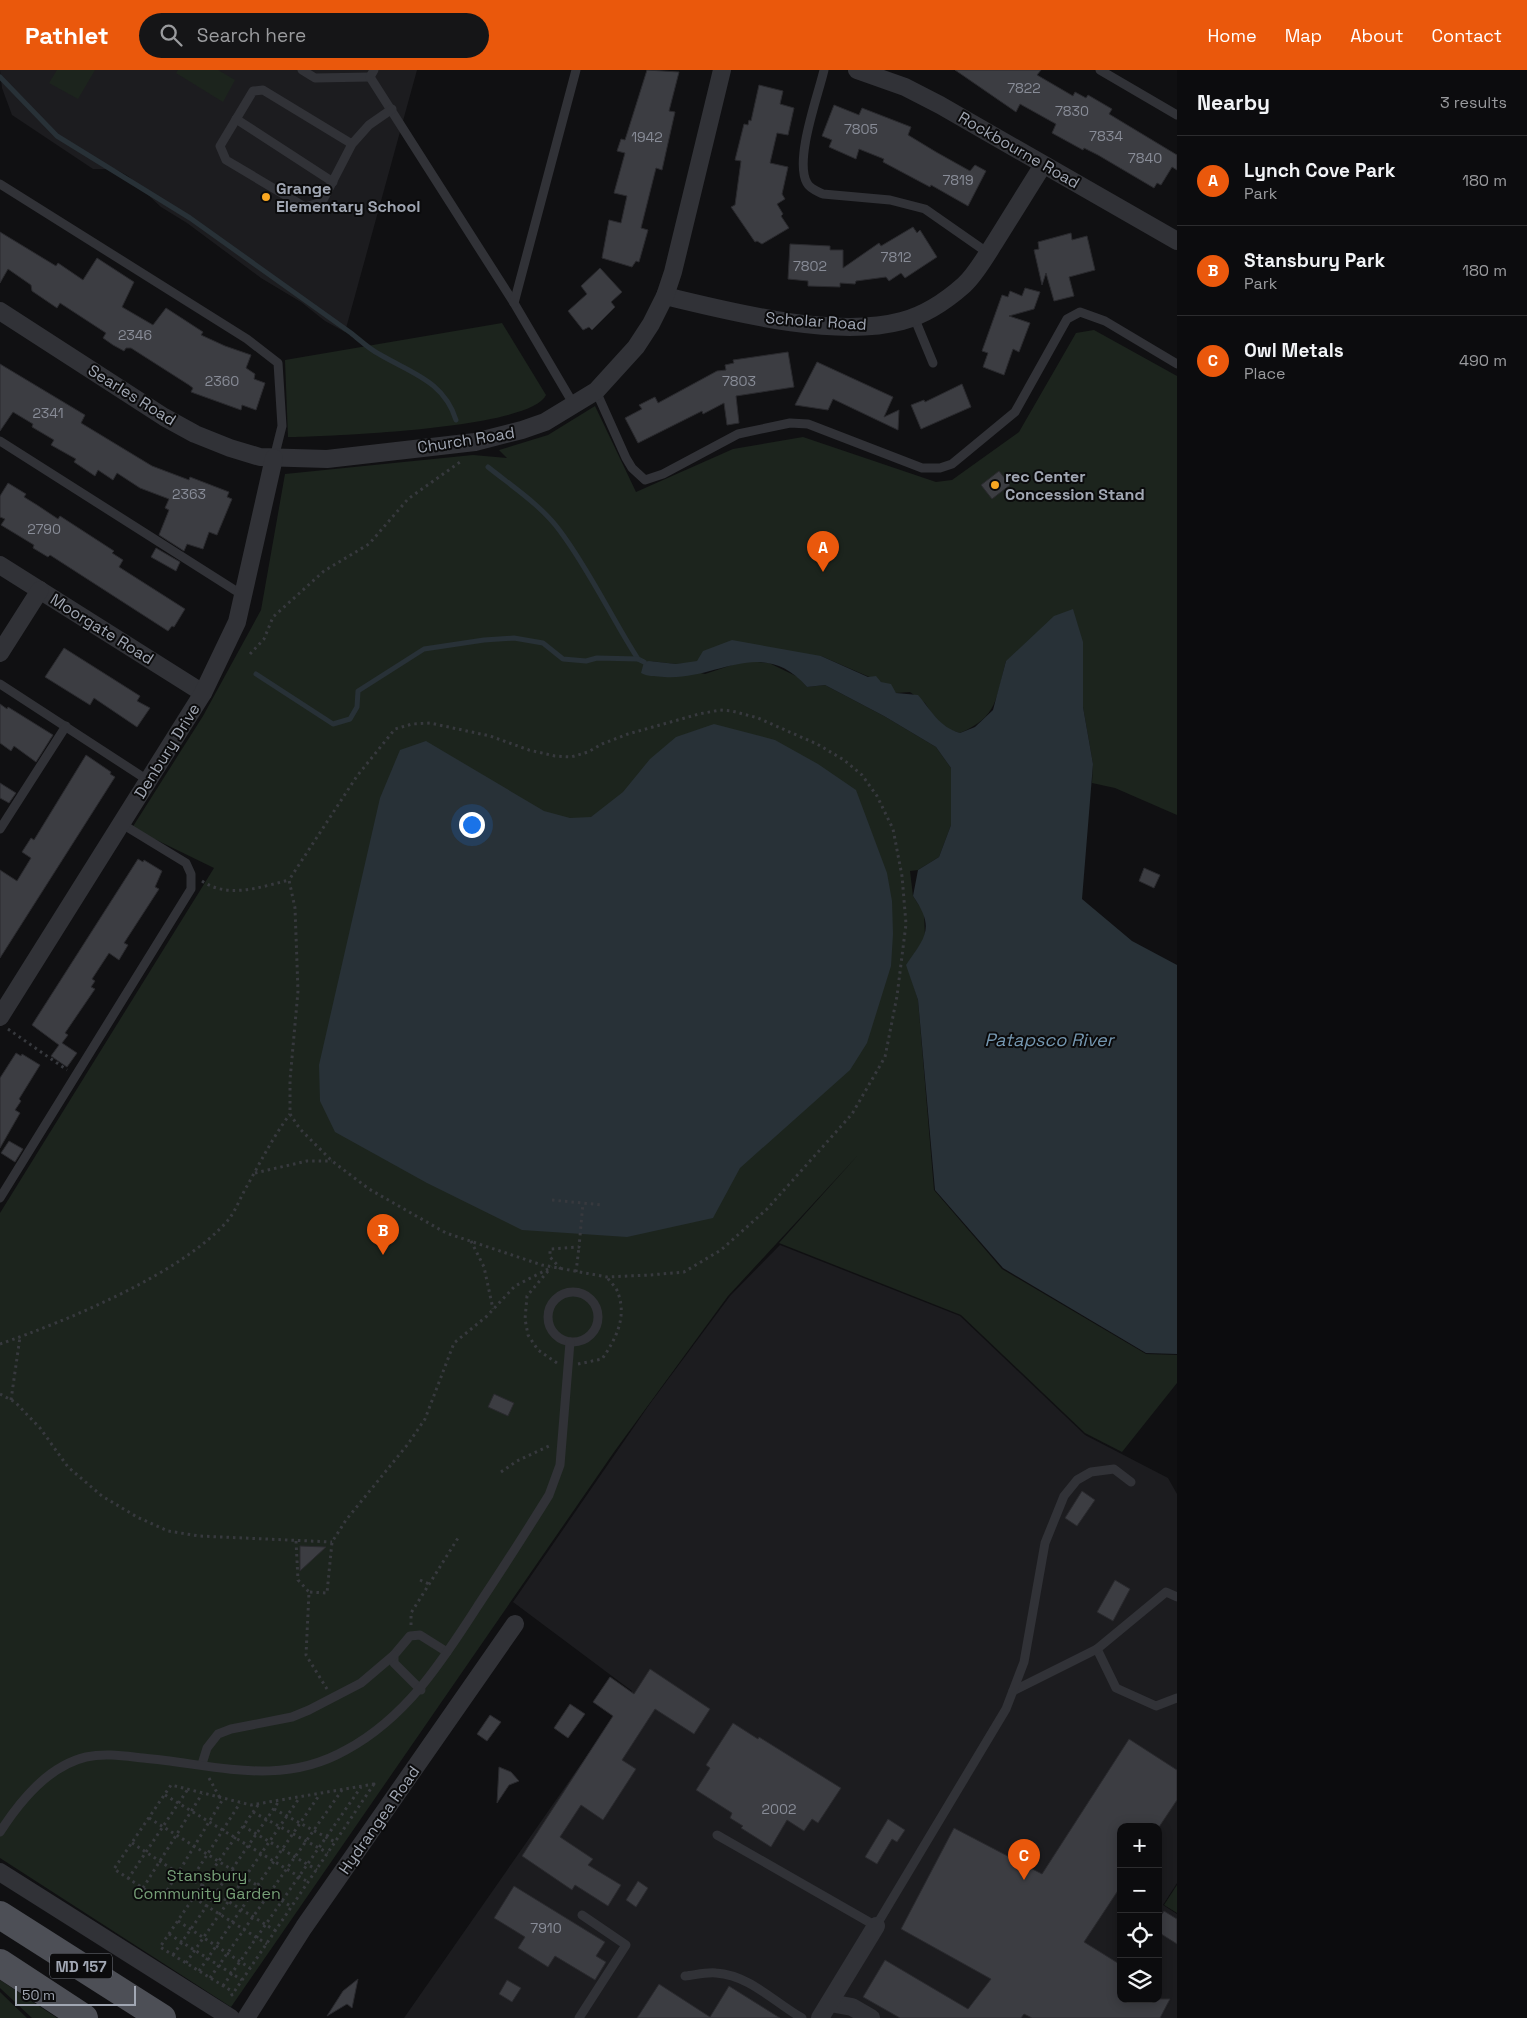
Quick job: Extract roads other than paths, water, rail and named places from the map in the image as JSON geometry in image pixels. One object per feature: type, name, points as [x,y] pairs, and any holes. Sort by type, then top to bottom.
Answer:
[{"type":"main road","name":"MD 157","points":[[0,1915],[162,2018]]},
{"type":"main road","name":"MD 157","points":[[0,1963],[84,2018]]},
{"type":"street","name":"Church Road","points":[[274,458],[327,458],[475,442],[530,428],[574,406],[596,391],[636,346],[651,324],[666,296],[722,70]]},
{"type":"street","name":"Rockbourne Road","points":[[857,70],[905,87],[940,105],[1003,139],[1043,165],[1177,241]]},
{"type":"street","name":"Scholar Road","points":[[666,296],[767,319],[825,325],[885,324],[914,316],[945,300],[965,284],[988,253],[1043,165]]},
{"type":"street","name":"Searles Road","points":[[0,311],[164,417],[230,448],[274,458]]},
{"type":"street","name":"Denbury Drive","points":[[3,1022],[203,693],[233,631],[244,596],[274,458]]},
{"type":"street","name":"Moorgate Road","points":[[0,565],[203,693]]},
{"type":"street","points":[[0,652],[40,590]]},
{"type":"street","name":"Hydrangea Road","points":[[246,2018],[304,1927],[515,1624]]},
{"type":"street","points":[[0,1872],[231,2018]]},
{"type":"street","points":[[820,2018],[876,1926]]},
{"type":"street","points":[[830,2003],[852,2007],[871,2018]]},
{"type":"lane","points":[[302,70],[315,78],[372,73],[392,109],[514,303],[574,406]]},
{"type":"lane","points":[[514,303],[576,70]]},
{"type":"lane","points":[[824,70],[804,154],[803,171],[807,184],[813,190],[823,194],[890,200],[925,209],[988,253]]},
{"type":"lane","points":[[1100,70],[1177,115]]},
{"type":"lane","points":[[352,144],[263,90],[253,91],[220,146],[226,160],[305,207],[322,202],[352,144],[368,125],[392,109]]},
{"type":"lane","points":[[236,119],[333,182]]},
{"type":"lane","points":[[0,184],[247,339],[278,363],[282,426],[274,458]]},
{"type":"lane","points":[[596,391],[629,463],[646,480],[663,474],[738,434],[790,423],[808,424],[903,462],[932,469],[952,464],[1004,424],[1015,412],[1067,319],[1080,312],[1105,320],[1177,364]]},
{"type":"lane","points":[[914,316],[933,362]]},
{"type":"lane","points":[[0,441],[244,596]]},
{"type":"lane","points":[[0,684],[149,781]]},
{"type":"lane","points":[[0,829],[66,726]]},
{"type":"lane","points":[[0,1198],[191,889],[191,874],[186,863],[122,824]]},
{"type":"lane","points":[[568,1293],[578,1293],[592,1301],[597,1311],[598,1321],[590,1336],[581,1341],[570,1342],[560,1339],[552,1331],[548,1321],[549,1310],[558,1297],[568,1293]]},
{"type":"lane","points":[[0,1832],[24,1799],[40,1782],[56,1771],[85,1758],[115,1756],[202,1764],[258,1772],[306,1766],[345,1751],[380,1729],[421,1690],[549,1495],[560,1465],[570,1342]]},
{"type":"lane","points":[[717,1835],[876,1926],[1006,1710],[1024,1662],[1044,1543],[1064,1496],[1077,1480],[1091,1472],[1114,1469],[1131,1482]]},
{"type":"lane","points":[[1013,1691],[1097,1648],[1166,1592],[1177,1597]]},
{"type":"lane","points":[[202,1764],[207,1748],[218,1734],[231,1729],[292,1717],[332,1698],[361,1683],[394,1655],[410,1636],[420,1634],[447,1652]]},
{"type":"lane","points":[[1097,1648],[1116,1688],[1156,1706],[1177,1698]]},
{"type":"lane","points":[[394,1655],[394,1663],[421,1690]]},
{"type":"lane","points":[[578,2018],[626,1945],[582,1915]]},
{"type":"lane","points":[[685,1976],[715,1972],[732,1976],[754,1986],[802,2018]]},
{"type":"water","name":"Patapsco River","points":[[1073,609],[1083,642],[1083,707],[1093,764],[1082,899],[1132,941],[1177,965],[1177,1354],[1146,1353],[1003,1268],[935,1190],[918,1000],[906,965],[919,946],[925,932],[924,916],[913,896],[918,870],[939,857],[951,825],[951,768],[936,747],[884,716],[825,685],[807,687],[790,672],[773,664],[756,662],[739,664],[684,676],[664,677],[641,673],[644,662],[676,664],[697,661],[703,651],[732,640],[821,656],[868,677],[876,676],[881,682],[891,684],[896,693],[918,695],[946,727],[960,733],[975,727],[993,710],[1006,661],[1054,616]]},
{"type":"water","points":[[714,724],[775,740],[818,764],[856,790],[887,873],[892,901],[893,934],[891,966],[867,1043],[850,1070],[740,1168],[713,1218],[627,1237],[522,1230],[427,1183],[335,1132],[320,1101],[319,1065],[380,798],[400,750],[426,741],[544,811],[570,818],[591,817],[623,792],[650,759],[676,737]]},
{"type":"waterway","points":[[0,77],[57,136],[190,218],[372,350],[435,387],[451,407],[456,420]]},
{"type":"waterway","points":[[488,467],[527,497],[553,522],[581,562],[638,659],[644,662]]},
{"type":"waterway","points":[[256,674],[333,724],[350,719],[357,707],[358,691],[424,649],[484,640],[514,638],[543,643],[563,659],[586,661],[597,658],[638,659]]},
{"type":"place","name":"Grange Elementary School","points":[[266,197]]},
{"type":"place","name":"rec Center Concession Stand","points":[[995,485]]},
{"type":"place","name":"Lynch Cove Park","points":[[823,572]]},
{"type":"place","name":"Stansbury Park","points":[[383,1255]]},
{"type":"place","name":"Owl Metals","points":[[1024,1880]]},
{"type":"park label","name":"Stansbury Community Garden","points":[[207,1884]]}]
